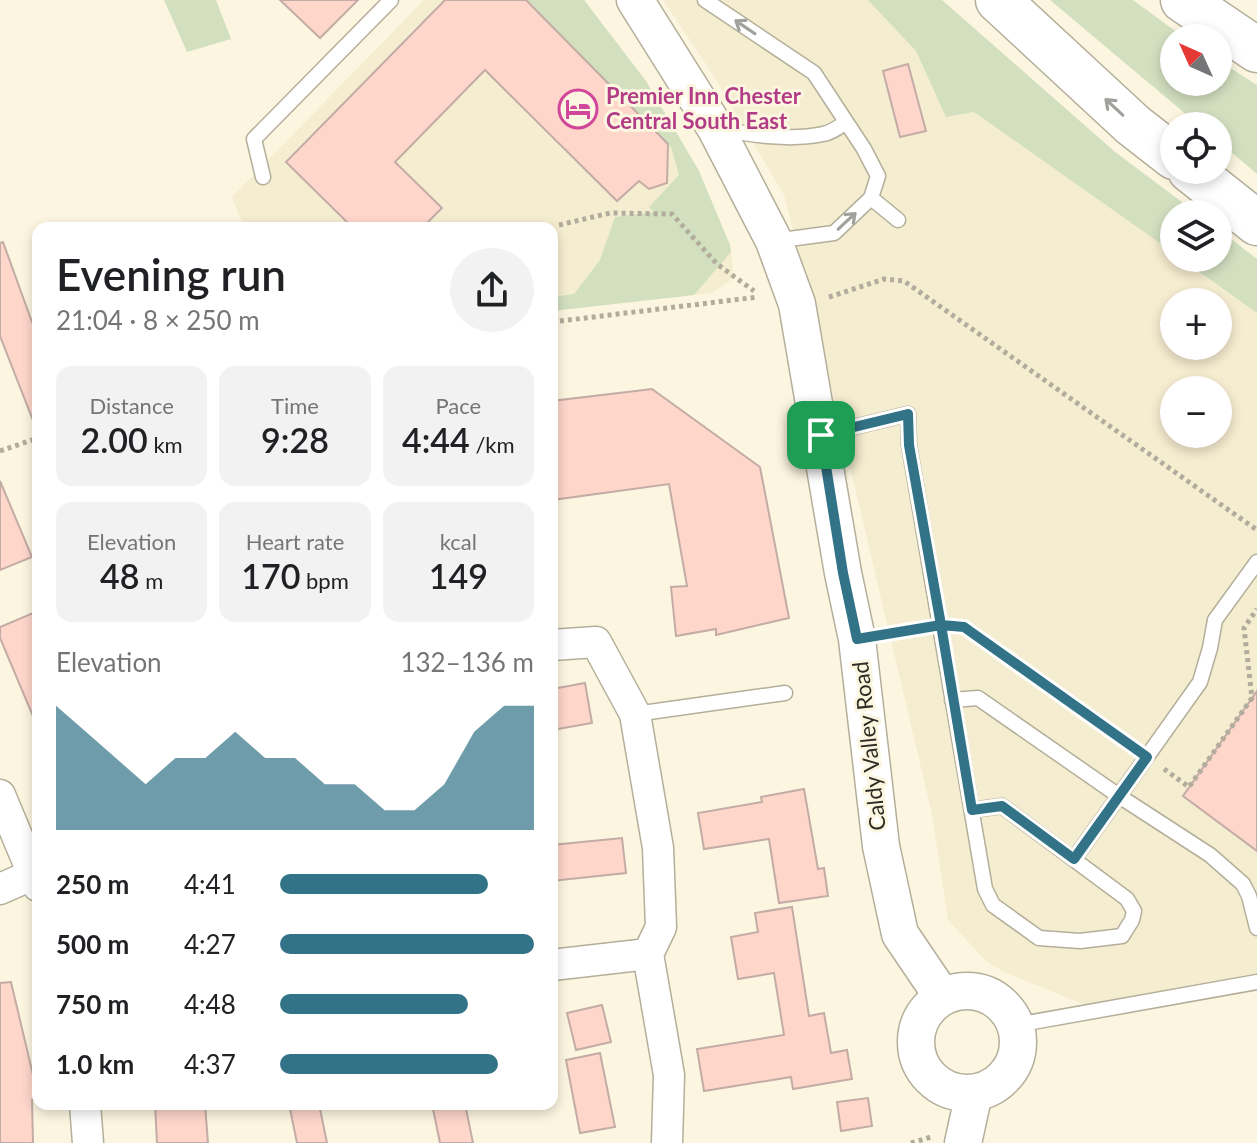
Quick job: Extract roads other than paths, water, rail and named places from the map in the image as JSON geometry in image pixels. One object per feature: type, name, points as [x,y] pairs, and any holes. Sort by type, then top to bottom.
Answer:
[{"type":"highway","points":[[998,0],[1133,125],[1160,146]]},
{"type":"highway","points":[[1183,0],[1257,50]]},
{"type":"highway","points":[[1208,184],[1257,223]]},
{"type":"street","name":"Caldy Valley Road","points":[[640,1],[716,129],[774,241],[797,304],[857,639],[881,846],[900,934],[942,996]]},
{"type":"street","points":[[558,645],[596,642],[635,714],[658,848],[661,927],[648,954],[669,1075],[667,1143]]},
{"type":"street","points":[[0,795],[32,871]]},
{"type":"street","points":[[0,889],[32,881]]},
{"type":"street","points":[[558,964],[648,954]]},
{"type":"street","points":[[971,990],[999,1000],[1016,1025],[1018,1047],[1011,1069],[995,1085],[974,1093],[950,1091],[930,1078],[917,1058],[915,1034],[924,1012],[942,996],[971,990]]},
{"type":"street","points":[[963,1143],[974,1093]]},
{"type":"street","points":[[85,1110],[88,1143]]},
{"type":"lane","points":[[263,177],[254,139],[391,0]]},
{"type":"lane","points":[[705,0],[814,73],[878,176],[871,198],[834,233],[774,241]]},
{"type":"lane","points":[[716,129],[790,136],[826,134],[846,122]]},
{"type":"lane","points":[[871,198],[898,220]]},
{"type":"lane","points":[[821,435],[908,414],[909,445],[952,700],[985,889],[993,905],[1039,938],[1080,941],[1122,936],[1134,911],[1127,899],[1002,806],[972,810]]},
{"type":"lane","points":[[1074,859],[1200,682],[1215,620],[1257,562]]},
{"type":"lane","points":[[635,714],[785,693]]},
{"type":"lane","points":[[952,700],[978,698],[1210,855],[1243,884],[1257,928]]},
{"type":"lane","points":[[1016,1025],[1257,982]]},
{"type":"place","name":"Premier Inn Chester Central South East","points":[[578,109]]}]
